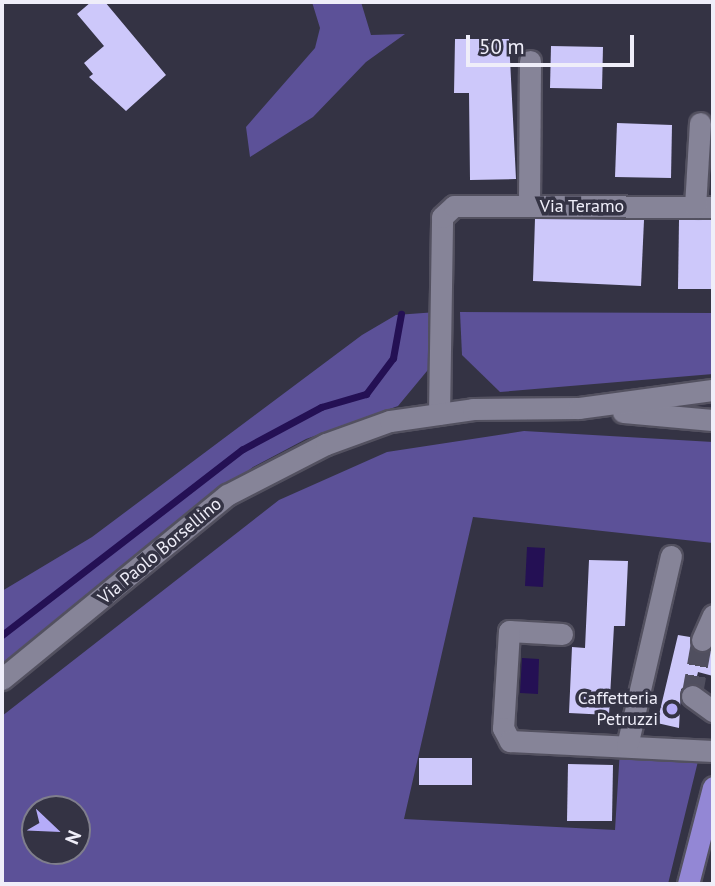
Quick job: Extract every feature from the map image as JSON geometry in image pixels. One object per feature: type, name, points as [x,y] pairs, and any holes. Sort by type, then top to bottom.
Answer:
[{"type":"main road","points":[[688,884],[713,787]]},
{"type":"street","name":"Via Teramo","points":[[530,61],[529,206],[704,207],[700,123]]},
{"type":"street","points":[[439,414],[442,217],[454,206],[529,206]]},
{"type":"street","name":"Via Paolo Borsellino","points":[[2,679],[227,495],[326,444],[390,421],[439,414],[579,408],[713,390]]},
{"type":"street","name":"Via Paolo Borsellino","points":[[579,408],[713,420]]},
{"type":"street","points":[[627,746],[671,556]]},
{"type":"street","points":[[702,640],[713,615]]},
{"type":"street","points":[[562,634],[509,631],[503,728],[510,741],[713,751]]},
{"type":"street","points":[[692,696],[713,710]]},
{"type":"shaded area","points":[[312,2],[361,2],[371,35],[405,34],[366,62],[313,117],[250,157],[246,127],[315,48],[320,28]]},
{"type":"shaded area","points":[[437,312],[432,365],[398,406],[306,439],[253,467],[2,667],[2,591],[92,537],[362,335],[396,315]]},
{"type":"shaded area","points":[[460,312],[713,313],[713,374],[500,392],[462,355]]},
{"type":"shaded area","points":[[524,431],[713,442],[713,543],[473,517],[404,819],[615,830],[620,749],[700,753],[668,884],[2,884],[2,716],[279,500],[387,452]]},
{"type":"shaded area","points":[[527,547],[545,548],[543,587],[525,586]]},
{"type":"shaded area","points":[[522,658],[539,659],[538,694],[520,693]]},
{"type":"building","points":[[91,2],[105,2],[166,75],[126,111],[89,77],[93,74],[84,63],[104,46],[77,14]]},
{"type":"building","points":[[455,39],[509,39],[516,179],[470,180],[469,93],[454,93]]},
{"type":"building","points":[[551,46],[603,47],[602,89],[550,88]]},
{"type":"building","points":[[617,123],[672,125],[671,178],[615,177]]},
{"type":"building","points":[[535,219],[644,220],[641,286],[533,281]]},
{"type":"building","points":[[679,220],[713,220],[713,289],[678,289]]},
{"type":"building","points":[[589,560],[628,561],[625,626],[614,626],[609,715],[569,713],[572,647],[585,648]]},
{"type":"building","points":[[678,635],[690,637],[697,652],[713,646],[713,676],[698,672],[695,684],[681,689],[679,728],[657,723]]},
{"type":"building","points":[[419,758],[472,758],[472,785],[419,785]]},
{"type":"building","points":[[568,764],[613,765],[612,821],[567,821]]},
{"type":"waterway","points":[[2,635],[243,449],[321,407],[366,394],[393,358],[401,314]]},
{"type":"tunnel","points":[[692,696],[702,640]]},
{"type":"place","name":"Caffetteria Petruzzi","points":[[672,709]]}]
